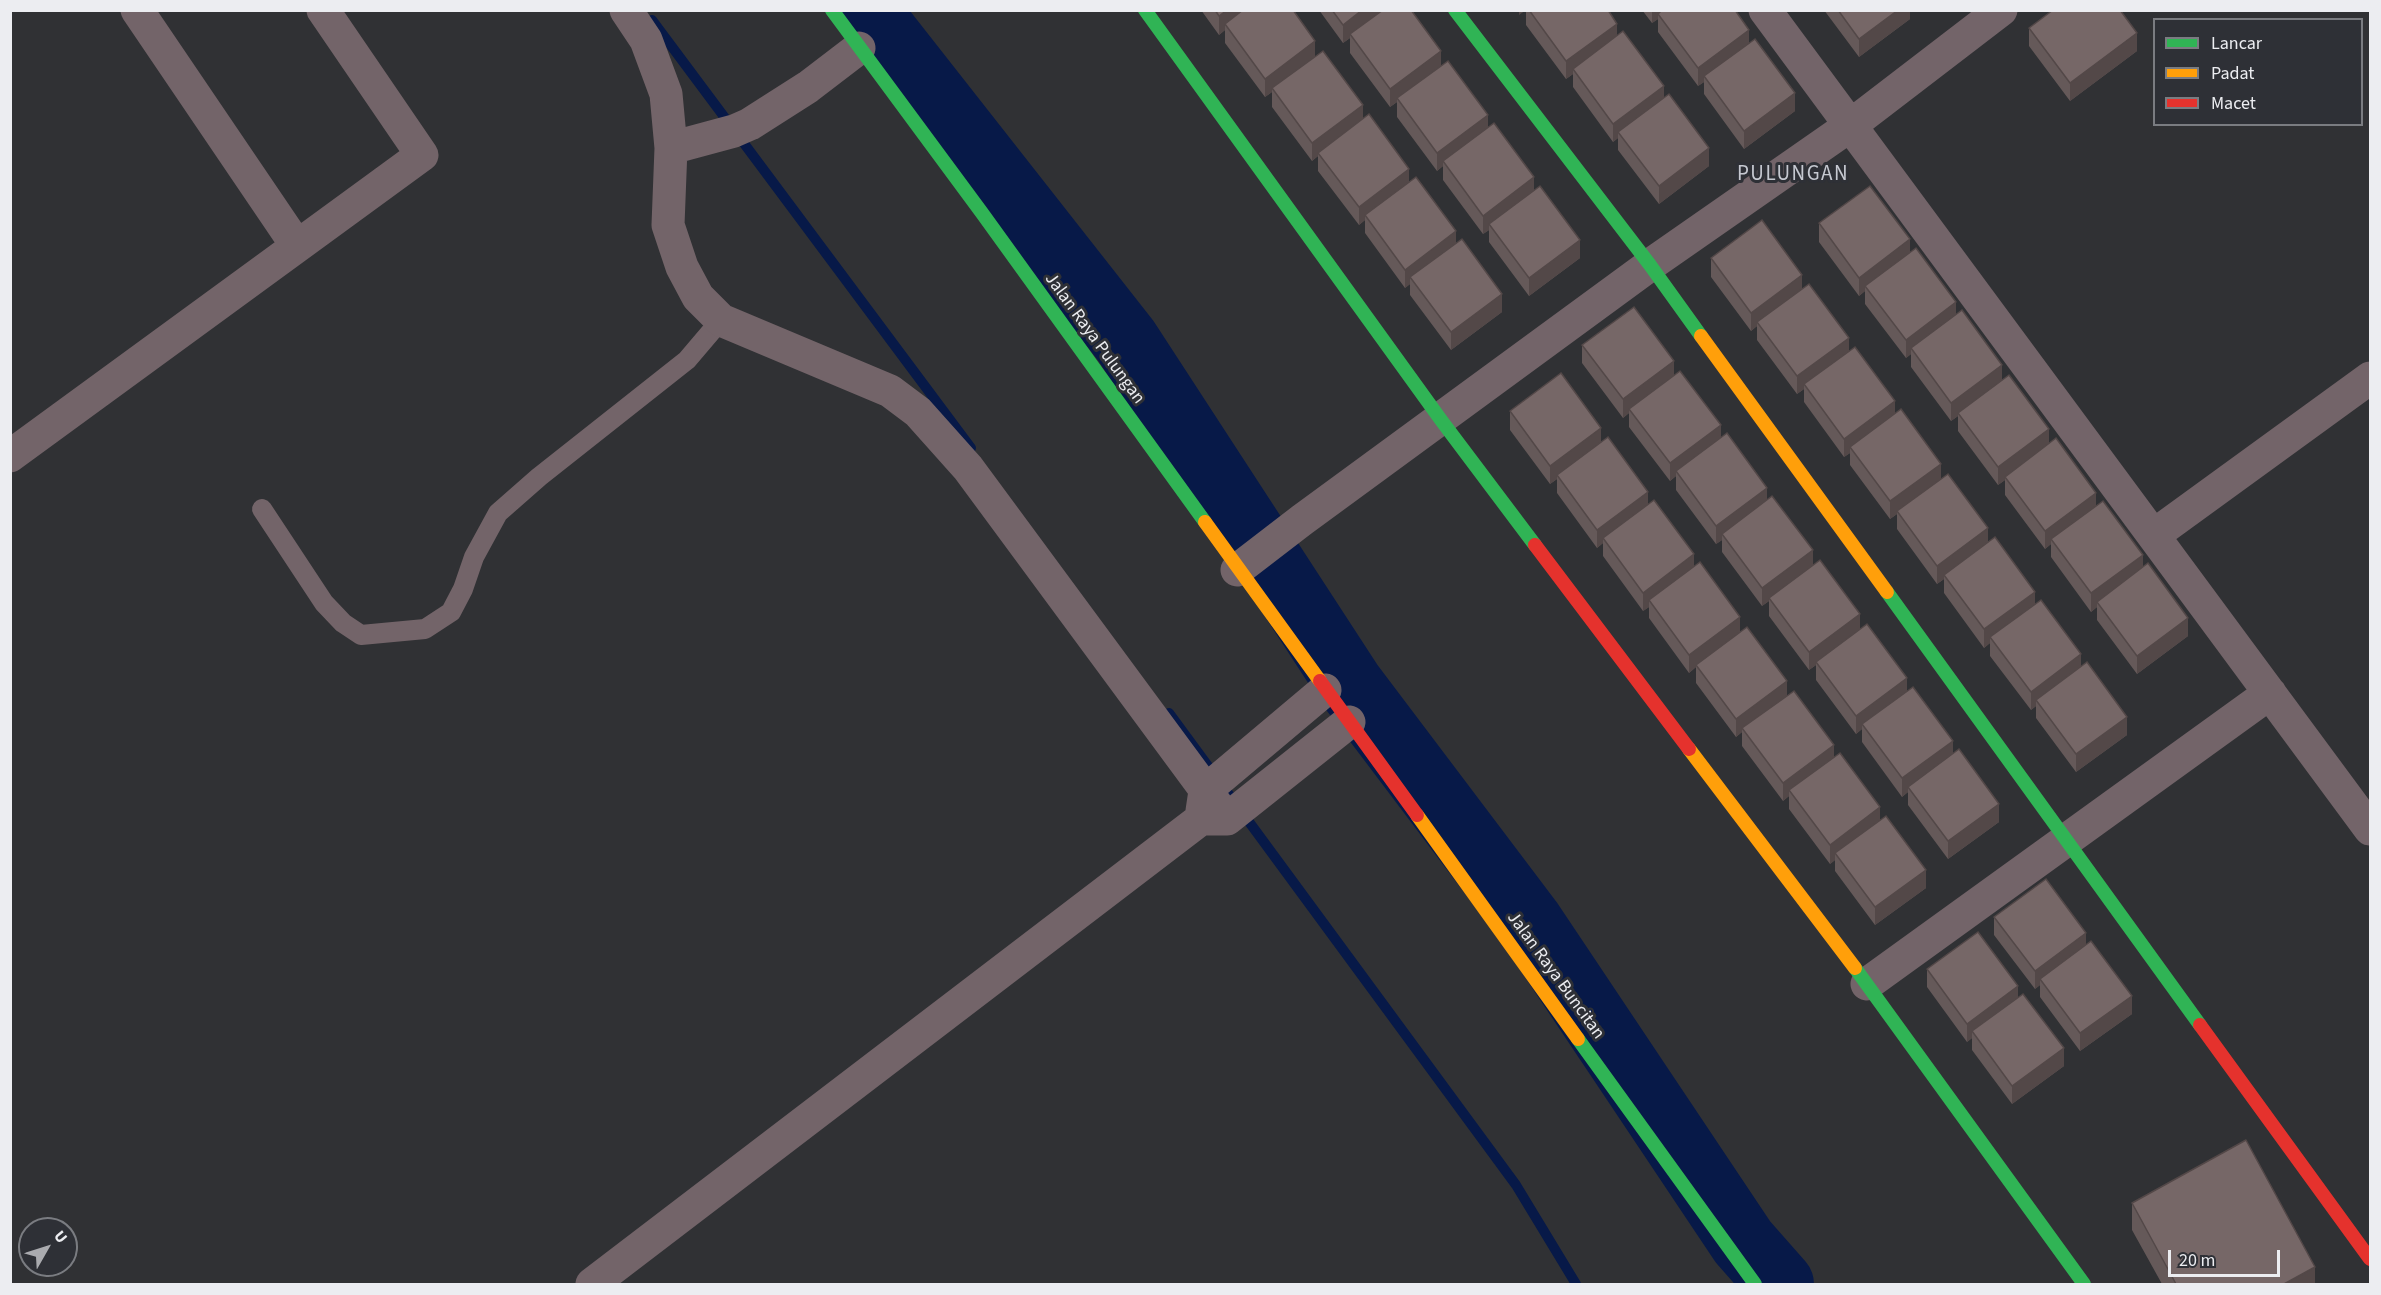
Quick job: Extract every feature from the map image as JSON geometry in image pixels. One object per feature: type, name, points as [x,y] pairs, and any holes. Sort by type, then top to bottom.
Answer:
[{"type":"street","points":[[137,10],[297,246]]},
{"type":"street","points":[[10,456],[422,154],[323,10]]},
{"type":"street","points":[[626,10],[646,40],[666,94],[671,148],[668,225],[682,267],[698,297],[721,320],[890,391],[918,412],[968,468],[1224,798]]},
{"type":"street","name":"Jalan Raya Pulungan","points":[[832,10],[982,213],[1249,560],[1325,690]]},
{"type":"street","points":[[1145,10],[1442,420],[1867,984],[2084,1284]]},
{"type":"street","points":[[1455,10],[1650,265],[2370,1260]]},
{"type":"street","points":[[1765,10],[2370,829]]},
{"type":"street","points":[[1249,560],[1650,265],[1851,125],[2001,10]]},
{"type":"street","points":[[671,148],[734,131],[750,124],[808,87],[860,48]]},
{"type":"street","points":[[2154,535],[2365,393]]},
{"type":"street","points":[[1224,798],[1325,690]]},
{"type":"street","name":"Jalan Raya Buncitan","points":[[1325,690],[1755,1284]]},
{"type":"street","points":[[1867,984],[2270,693]]},
{"type":"street","points":[[592,1284],[1224,798],[1349,722]]},
{"type":"lane","points":[[262,509],[324,603],[343,623],[361,635],[425,629],[451,612],[463,590],[474,557],[498,513],[539,477],[687,360],[721,320]]},
{"type":"building","points":[[1215,10],[1227,10],[1219,16]]},
{"type":"building","points":[[1243,10],[1293,10],[1315,41],[1265,79],[1225,24]]},
{"type":"building","points":[[1332,10],[1362,10],[1343,25]]},
{"type":"building","points":[[1383,10],[1411,10],[1441,51],[1390,89],[1350,34]]},
{"type":"building","points":[[1529,10],[1608,10],[1617,24],[1566,61]]},
{"type":"building","points":[[1662,10],[1735,10],[1749,30],[1698,68],[1658,14]]},
{"type":"building","points":[[1838,10],[1898,10],[1859,39]]},
{"type":"building","points":[[2053,10],[2120,10],[2137,33],[2070,83],[2029,28]]},
{"type":"building","points":[[1623,31],[1664,86],[1613,124],[1573,69]]},
{"type":"building","points":[[1755,39],[1795,93],[1744,131],[1704,76]]},
{"type":"building","points":[[1323,51],[1363,105],[1312,143],[1272,88]]},
{"type":"building","points":[[1448,61],[1488,115],[1437,153],[1397,98]]},
{"type":"building","points":[[1669,94],[1709,148],[1659,186],[1618,132]]},
{"type":"building","points":[[1369,114],[1409,169],[1359,207],[1318,153]]},
{"type":"building","points":[[1494,123],[1534,177],[1483,216],[1443,161]]},
{"type":"building","points":[[1416,177],[1456,231],[1405,270],[1365,215]]},
{"type":"building","points":[[1540,186],[1580,240],[1529,278],[1489,224]]},
{"type":"building","points":[[1870,186],[1910,239],[1859,278],[1819,223]]},
{"type":"building","points":[[1762,220],[1802,275],[1751,313],[1711,258]]},
{"type":"building","points":[[1462,239],[1502,294],[1451,332],[1410,277]]},
{"type":"building","points":[[1916,248],[1956,302],[1906,340],[1865,286]]},
{"type":"building","points":[[1809,284],[1849,338],[1797,376],[1757,322]]},
{"type":"building","points":[[1634,307],[1674,361],[1623,399],[1582,345]]},
{"type":"building","points":[[1962,310],[2002,365],[1951,403],[1911,348]]},
{"type":"building","points":[[1855,347],[1895,401],[1844,439],[1804,384]]},
{"type":"building","points":[[1680,371],[1721,425],[1670,463],[1629,409]]},
{"type":"building","points":[[1561,373],[1601,428],[1550,466],[1510,411]]},
{"type":"building","points":[[2009,375],[2049,429],[1998,467],[1958,413]]},
{"type":"building","points":[[1901,409],[1941,464],[1890,501],[1850,447]]},
{"type":"building","points":[[1727,433],[1767,488],[1716,526],[1676,471]]},
{"type":"building","points":[[1608,437],[1648,492],[1597,530],[1557,475]]},
{"type":"building","points":[[2056,438],[2096,493],[2045,531],[2005,477]]},
{"type":"building","points":[[1948,474],[1988,528],[1937,566],[1897,511]]},
{"type":"building","points":[[1772,496],[1813,550],[1762,588],[1722,534]]},
{"type":"building","points":[[1654,500],[1694,554],[1643,593],[1603,538]]},
{"type":"building","points":[[2103,501],[2143,555],[2091,593],[2051,539]]},
{"type":"building","points":[[1995,537],[2035,592],[1984,629],[1944,575]]},
{"type":"building","points":[[1820,560],[1860,614],[1809,652],[1769,598]]},
{"type":"building","points":[[1700,562],[1740,617],[1689,655],[1649,600]]},
{"type":"building","points":[[2148,563],[2188,618],[2137,656],[2097,602]]},
{"type":"building","points":[[2041,600],[2081,654],[2031,692],[1990,637]]},
{"type":"building","points":[[1867,624],[1907,678],[1856,716],[1816,662]]},
{"type":"building","points":[[1747,627],[1787,681],[1736,719],[1696,665]]},
{"type":"building","points":[[2087,662],[2127,717],[2076,754],[2036,700]]},
{"type":"building","points":[[1913,687],[1953,741],[1902,778],[1862,724]]},
{"type":"building","points":[[1794,691],[1834,745],[1783,783],[1742,728]]},
{"type":"building","points":[[1959,749],[1999,804],[1948,841],[1908,787]]},
{"type":"building","points":[[1840,753],[1880,807],[1830,845],[1789,790]]},
{"type":"building","points":[[1886,816],[1926,870],[1875,907],[1835,853]]},
{"type":"building","points":[[2046,879],[2086,933],[2035,971],[1994,917]]},
{"type":"building","points":[[1978,932],[2018,986],[1967,1024],[1927,969]]},
{"type":"building","points":[[2091,941],[2132,996],[2080,1033],[2040,979]]},
{"type":"building","points":[[2023,994],[2064,1048],[2012,1086],[1972,1031]]},
{"type":"building","points":[[2246,1140],[2315,1267],[2284,1284],[2176,1284],[2132,1203]]},
{"type":"waterway","points":[[866,10],[1126,341],[1350,685],[1529,922],[1743,1242],[1780,1284]]},
{"type":"waterway","points":[[652,20],[971,448]]},
{"type":"waterway","points":[[1169,713],[1516,1185],[1576,1284]]},
{"type":"traffic: fast","points":[[832,10],[1205,522]]},
{"type":"traffic: fast","points":[[1145,10],[1441,420],[1535,545]]},
{"type":"traffic: fast","points":[[1455,10],[1650,265],[1701,336]]},
{"type":"traffic: fast","points":[[1887,592],[2200,1025]]},
{"type":"traffic: fast","points":[[1855,968],[2084,1284]]},
{"type":"traffic: fast","points":[[1578,1039],[1755,1284]]},
{"type":"traffic: slow","points":[[1701,336],[1887,592]]},
{"type":"traffic: slow","points":[[1205,522],[1320,681]]},
{"type":"traffic: slow","points":[[1689,749],[1855,968]]},
{"type":"traffic: slow","points":[[1417,815],[1578,1039]]},
{"type":"traffic: jam","points":[[1535,545],[1689,749]]},
{"type":"traffic: jam","points":[[1320,681],[1417,815]]},
{"type":"traffic: jam","points":[[2200,1025],[2370,1259]]},
{"type":"district","name":"PULUNGAN","points":[[1793,175]]}]
